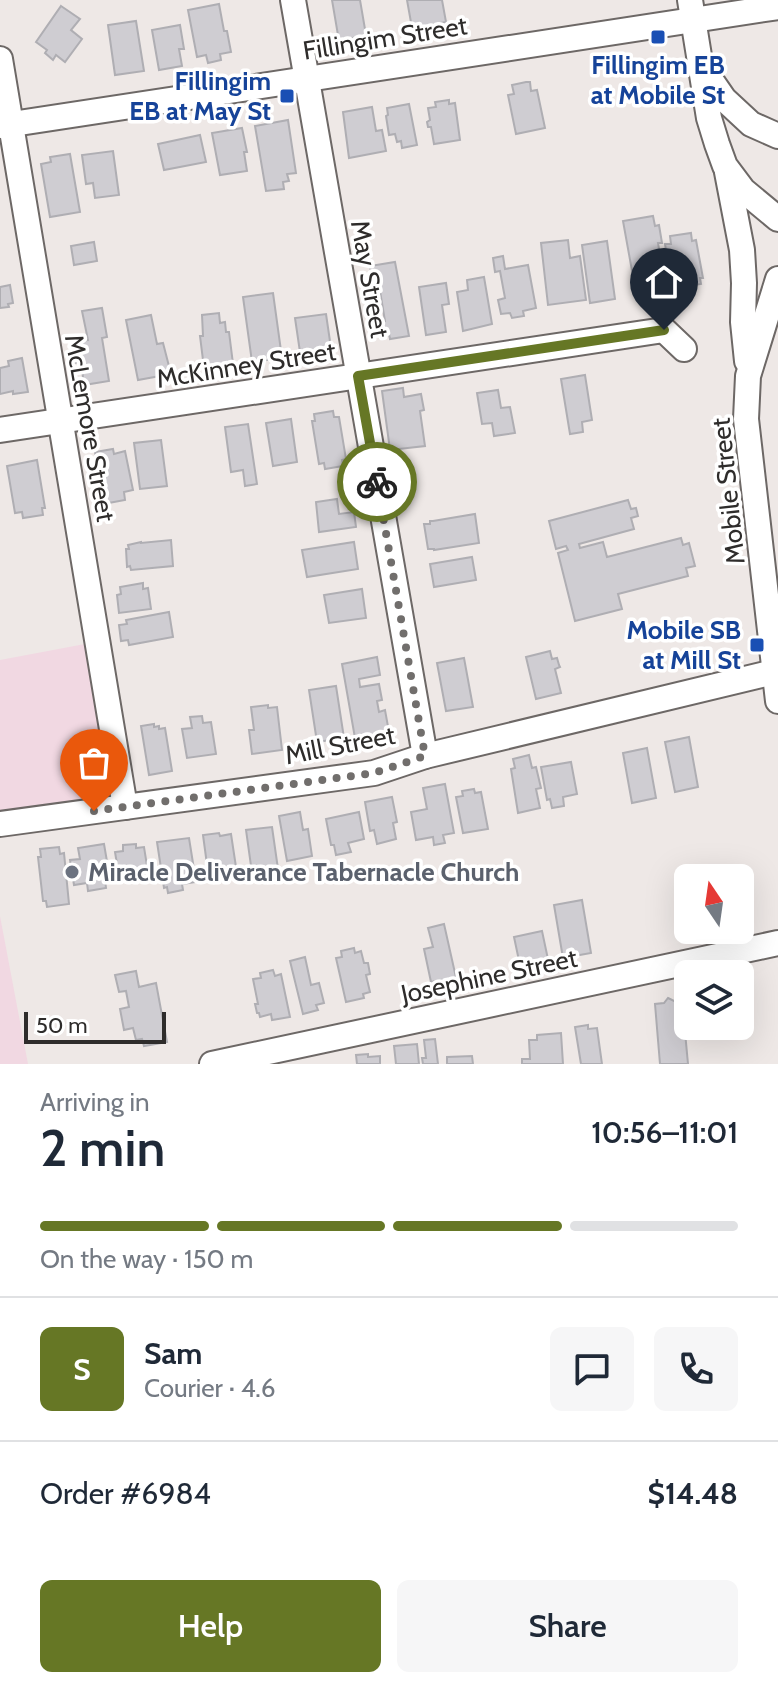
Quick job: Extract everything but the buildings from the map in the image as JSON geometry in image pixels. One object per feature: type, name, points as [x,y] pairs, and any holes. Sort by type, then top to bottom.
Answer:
[{"type":"street","name":"May Street","points":[[293,0],[425,756]]},
{"type":"street","name":"Fillingim Street","points":[[6,125],[306,79],[692,10],[778,7]]},
{"type":"street","points":[[692,10],[709,118],[725,166],[742,250],[743,322],[748,376]]},
{"type":"street","name":"McLemore Street","points":[[0,59],[6,125],[61,421],[125,807]]},
{"type":"street","points":[[700,65],[724,99],[751,124],[778,136]]},
{"type":"street","points":[[725,166],[743,190],[778,219]]},
{"type":"street","name":"Mobile Street","points":[[778,279],[748,376],[746,419],[778,701]]},
{"type":"street","name":"McKinney Street","points":[[0,430],[664,330],[684,349]]},
{"type":"street","name":"Mill Street","points":[[0,824],[374,773],[425,756],[776,671]]},
{"type":"street","name":"Josephine Street","points":[[212,1064],[778,943]]},
{"type":"shaded area","points":[[85,644],[111,798],[0,815],[0,660]]},
{"type":"shaded area","points":[[0,916],[28,1064],[0,1064]]},
{"type":"way so far","points":[[94,811],[374,773],[425,756],[377,482]]},
{"type":"place","name":"Fillingim EB at Mobile St","points":[[658,37]]},
{"type":"place","name":"Fillingim EB at May St","points":[[287,96]]},
{"type":"place","name":"Mobile SB at Mill St","points":[[757,645]]},
{"type":"place","name":"Miracle Deliverance Tabernacle Church","points":[[72,872]]},
{"type":"route","points":[[377,482],[358,376],[664,330]]}]
